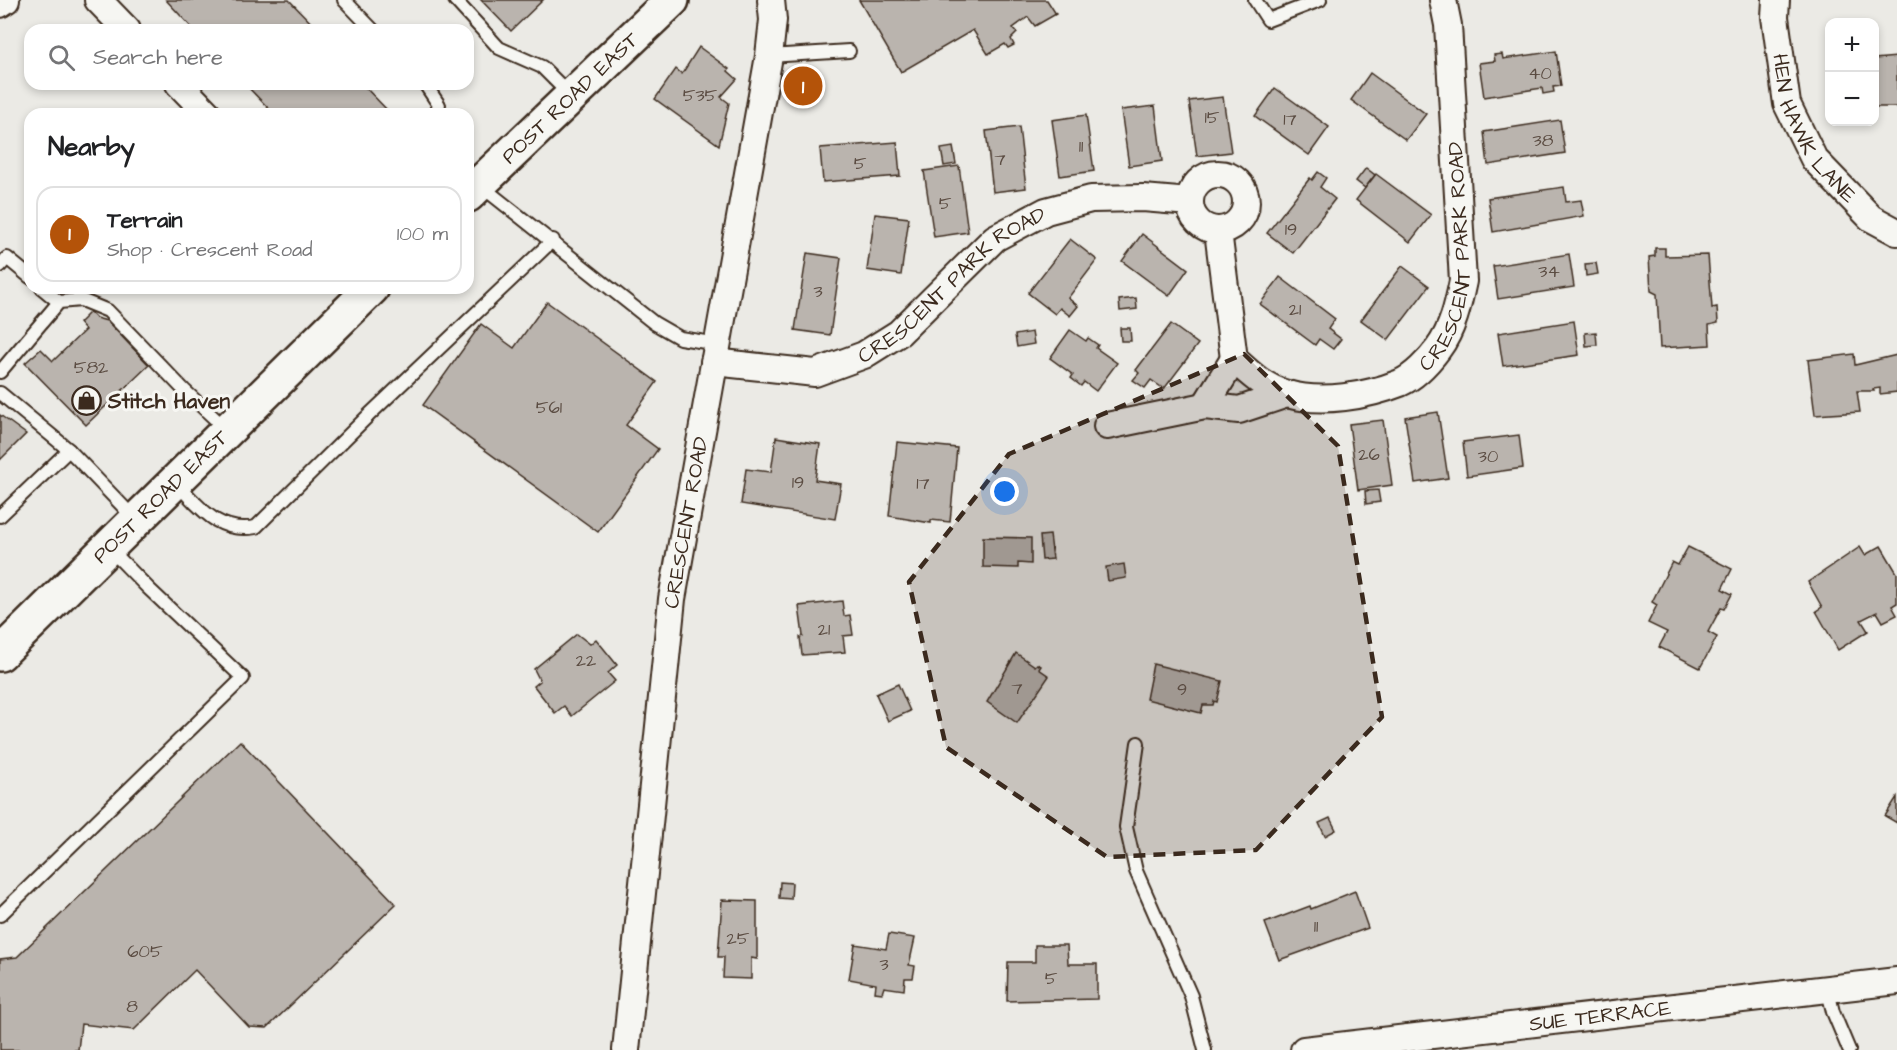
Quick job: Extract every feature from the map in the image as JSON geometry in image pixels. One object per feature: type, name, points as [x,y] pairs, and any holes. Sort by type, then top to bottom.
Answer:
[{"type":"main road","name":"POST ROAD EAST","points":[[474,190],[672,0]]},
{"type":"main road","name":"POST ROAD EAST","points":[[0,654],[366,294]]},
{"type":"street","points":[[0,4],[6,0]]},
{"type":"street","points":[[98,0],[121,24]]},
{"type":"street","name":"CRESCENT ROAD","points":[[626,1050],[672,598],[769,56],[773,20],[771,0]]},
{"type":"street","name":"CRESCENT PARK ROAD","points":[[1234,359],[1258,381],[1287,394],[1335,399],[1402,383],[1438,349],[1455,318],[1463,281],[1448,25],[1443,0]]},
{"type":"street","name":"HEN HAWK LANE","points":[[1776,0],[1775,17],[1787,104],[1814,159],[1871,218],[1897,232]]},
{"type":"street","points":[[185,90],[202,108]]},
{"type":"street","points":[[1214,174],[1233,178],[1241,184],[1246,193],[1245,214],[1229,229],[1218,231],[1209,230],[1195,219],[1190,202],[1197,183],[1214,174]]},
{"type":"street","name":"CRESCENT PARK ROAD","points":[[716,353],[815,373],[864,355],[899,333],[995,238],[1046,211],[1091,199],[1143,198],[1190,202]]},
{"type":"street","points":[[1204,406],[1234,359],[1218,231]]},
{"type":"street","name":"CRESCENT PARK ROAD","points":[[1107,426],[1204,406],[1239,410],[1287,394]]},
{"type":"street","name":"SUE TERRACE","points":[[1304,1050],[1828,991],[1897,981]]},
{"type":"lane","points":[[344,0],[367,24]]},
{"type":"lane","points":[[454,0],[499,48],[542,67],[571,96]]},
{"type":"lane","points":[[1255,0],[1268,20],[1320,0]]},
{"type":"lane","points":[[769,56],[849,51]]},
{"type":"lane","points":[[429,90],[439,105],[438,108]]},
{"type":"lane","points":[[474,190],[552,240],[654,323],[680,338],[716,353]]},
{"type":"lane","points":[[175,482],[215,522],[241,530],[256,527],[552,240]]},
{"type":"lane","points":[[0,266],[7,258],[24,273]]},
{"type":"lane","points":[[49,294],[59,302],[81,300],[108,311],[184,390],[227,430]]},
{"type":"lane","points":[[0,372],[59,302]]},
{"type":"lane","points":[[0,393],[69,450],[136,520]]},
{"type":"lane","points":[[0,516],[69,450]]},
{"type":"lane","points":[[0,915],[243,678],[164,604],[108,547]]},
{"type":"lane","points":[[1138,743],[1126,826],[1131,849],[1136,871],[1152,912],[1191,996],[1205,1050]]},
{"type":"lane","points":[[1828,991],[1833,1012],[1849,1050]]},
{"type":"highlighted area","points":[[1244,354],[1338,446],[1382,717],[1256,850],[1107,857],[946,747],[909,582],[1009,454]]},
{"type":"building","points":[[166,0],[289,0],[312,24],[188,24]]},
{"type":"building","points":[[481,0],[543,0],[511,31]]},
{"type":"building","points":[[859,0],[1047,0],[1056,14],[1035,26],[1028,17],[1013,28],[1017,33],[1011,39],[1014,45],[1008,48],[1005,44],[988,54],[973,30],[901,72]]},
{"type":"building","points":[[699,47],[729,69],[728,71],[737,79],[721,97],[729,103],[719,145],[655,99],[676,69],[682,74]]},
{"type":"building","points":[[1556,51],[1561,86],[1553,87],[1554,92],[1543,94],[1542,88],[1484,97],[1479,63],[1495,61],[1494,55],[1502,54],[1503,59]]},
{"type":"building","points":[[1897,57],[1897,107],[1879,107],[1879,59]]},
{"type":"building","points":[[1370,73],[1426,114],[1406,140],[1351,100]]},
{"type":"building","points":[[1275,88],[1329,127],[1309,155],[1255,116]]},
{"type":"building","points":[[251,90],[368,90],[385,108],[268,108]]},
{"type":"building","points":[[1223,97],[1231,152],[1197,156],[1189,101]]},
{"type":"building","points":[[1155,106],[1162,161],[1129,166],[1121,110]]},
{"type":"building","points":[[1086,115],[1094,171],[1060,176],[1052,120]]},
{"type":"building","points":[[1560,120],[1565,153],[1488,165],[1484,132]]},
{"type":"building","points":[[1019,127],[1026,188],[993,192],[986,131]]},
{"type":"building","points":[[897,142],[900,176],[823,182],[820,148]]},
{"type":"building","points":[[953,147],[956,164],[944,166],[941,149]]},
{"type":"building","points":[[959,166],[968,232],[934,237],[924,171]]},
{"type":"building","points":[[1366,168],[1375,175],[1365,188],[1356,181]]},
{"type":"building","points":[[1318,172],[1326,178],[1320,187],[1335,199],[1293,253],[1267,233],[1310,178],[1312,180]]},
{"type":"building","points":[[1376,174],[1431,215],[1410,242],[1356,200]]},
{"type":"building","points":[[1564,187],[1566,202],[1581,200],[1584,216],[1493,232],[1488,198]]},
{"type":"building","points":[[875,214],[909,218],[901,275],[867,270]]},
{"type":"building","points":[[1142,234],[1188,269],[1169,296],[1122,261]]},
{"type":"building","points":[[1070,239],[1097,260],[1068,298],[1078,306],[1070,316],[1060,308],[1055,314],[1028,293]]},
{"type":"building","points":[[1655,248],[1665,248],[1665,256],[1708,255],[1712,308],[1717,307],[1718,323],[1709,325],[1710,345],[1660,348],[1657,294],[1651,291],[1649,257],[1655,256]]},
{"type":"building","points":[[807,253],[841,258],[830,335],[795,330]]},
{"type":"building","points":[[1569,254],[1574,287],[1498,299],[1493,266]]},
{"type":"building","points":[[1596,263],[1598,274],[1586,276],[1585,264]]},
{"type":"building","points":[[1402,266],[1429,286],[1388,340],[1361,320]]},
{"type":"building","points":[[1280,277],[1335,319],[1328,329],[1341,339],[1333,349],[1319,339],[1315,345],[1260,304]]},
{"type":"building","points":[[1136,298],[1137,309],[1120,311],[1119,300]]},
{"type":"building","points":[[547,302],[657,382],[626,425],[658,449],[598,532],[423,405],[481,324],[514,348]]},
{"type":"building","points":[[90,312],[96,318],[107,321],[149,365],[86,425],[25,363],[41,349],[53,361],[85,330],[79,323]]},
{"type":"building","points":[[1574,321],[1579,355],[1503,366],[1498,333]]},
{"type":"building","points":[[1171,324],[1198,344],[1164,389],[1151,380],[1145,388],[1133,380],[1139,373],[1136,370]]},
{"type":"building","points":[[1120,328],[1130,328],[1131,341],[1121,341]]},
{"type":"building","points":[[1070,330],[1086,341],[1088,338],[1098,345],[1096,348],[1117,363],[1096,391],[1084,382],[1081,386],[1071,378],[1073,375],[1050,358]]},
{"type":"building","points":[[1032,332],[1034,344],[1017,347],[1015,335]]},
{"type":"building","points":[[1596,332],[1597,345],[1586,346],[1585,333]]},
{"type":"building","points":[[1854,354],[1855,365],[1897,355],[1897,392],[1880,394],[1880,388],[1873,389],[1874,391],[1857,391],[1860,412],[1815,415],[1808,360]]},
{"type":"building","points":[[1438,412],[1448,478],[1415,483],[1405,417]]},
{"type":"building","points":[[0,415],[26,434],[0,460]]},
{"type":"building","points":[[1383,420],[1392,485],[1358,490],[1349,424]]},
{"type":"building","points":[[1519,435],[1523,468],[1467,476],[1463,442]]},
{"type":"building","points":[[776,437],[820,444],[815,480],[841,484],[835,519],[741,504],[746,469],[771,472]]},
{"type":"building","points":[[897,442],[957,448],[950,522],[931,520],[931,523],[889,516]]},
{"type":"building","points":[[1378,490],[1380,502],[1366,504],[1365,491]]},
{"type":"building","points":[[1050,535],[1053,559],[1042,560],[1040,536]]},
{"type":"building","points":[[983,537],[1031,538],[1031,564],[1018,563],[1018,568],[983,567]]},
{"type":"building","points":[[1881,546],[1897,573],[1897,603],[1892,606],[1897,615],[1883,622],[1877,612],[1861,620],[1868,631],[1838,650],[1816,611],[1822,607],[1808,582],[1860,547],[1865,555]]},
{"type":"building","points":[[1688,547],[1732,569],[1722,589],[1732,594],[1724,609],[1721,608],[1708,632],[1717,637],[1700,668],[1659,647],[1667,632],[1648,623],[1657,605],[1652,602],[1672,562],[1678,565]]},
{"type":"building","points":[[1124,564],[1126,578],[1108,581],[1106,567]]},
{"type":"building","points":[[842,601],[844,616],[850,615],[853,635],[843,636],[845,652],[802,655],[800,637],[803,636],[799,606]]},
{"type":"building","points":[[577,634],[590,644],[596,639],[617,665],[608,673],[615,681],[572,716],[564,706],[555,713],[534,686],[540,681],[534,669]]},
{"type":"building","points":[[1016,653],[1035,666],[1037,664],[1041,666],[1039,669],[1049,676],[1017,723],[987,702]]},
{"type":"building","points":[[1153,664],[1222,681],[1217,702],[1214,701],[1213,705],[1203,705],[1201,713],[1146,699]]},
{"type":"building","points":[[898,684],[910,711],[888,721],[876,694]]},
{"type":"building","points":[[240,741],[396,904],[267,1028],[249,1027],[195,970],[134,1030],[81,1024],[78,1050],[0,1050],[0,959],[17,957]]},
{"type":"building","points":[[1897,797],[1897,823],[1885,816]]},
{"type":"building","points":[[1330,818],[1336,830],[1325,836],[1319,823]]},
{"type":"building","points":[[780,882],[792,883],[791,899],[779,898]]},
{"type":"building","points":[[1355,891],[1368,928],[1279,960],[1265,923],[1310,906],[1311,909]]},
{"type":"building","points":[[722,900],[757,901],[757,959],[751,958],[751,979],[723,978],[724,957],[718,957]]},
{"type":"building","points":[[889,934],[915,938],[909,965],[915,966],[913,978],[905,978],[904,990],[884,987],[882,993],[875,992],[876,984],[849,979],[855,944],[886,949]]},
{"type":"building","points":[[1035,945],[1067,945],[1068,964],[1097,964],[1097,999],[1007,1001],[1008,962],[1035,962]]},
{"type":"place","name":"Terrain","points":[[803,86]]},
{"type":"place","name":"Stitch Haven","points":[[87,401]]}]
